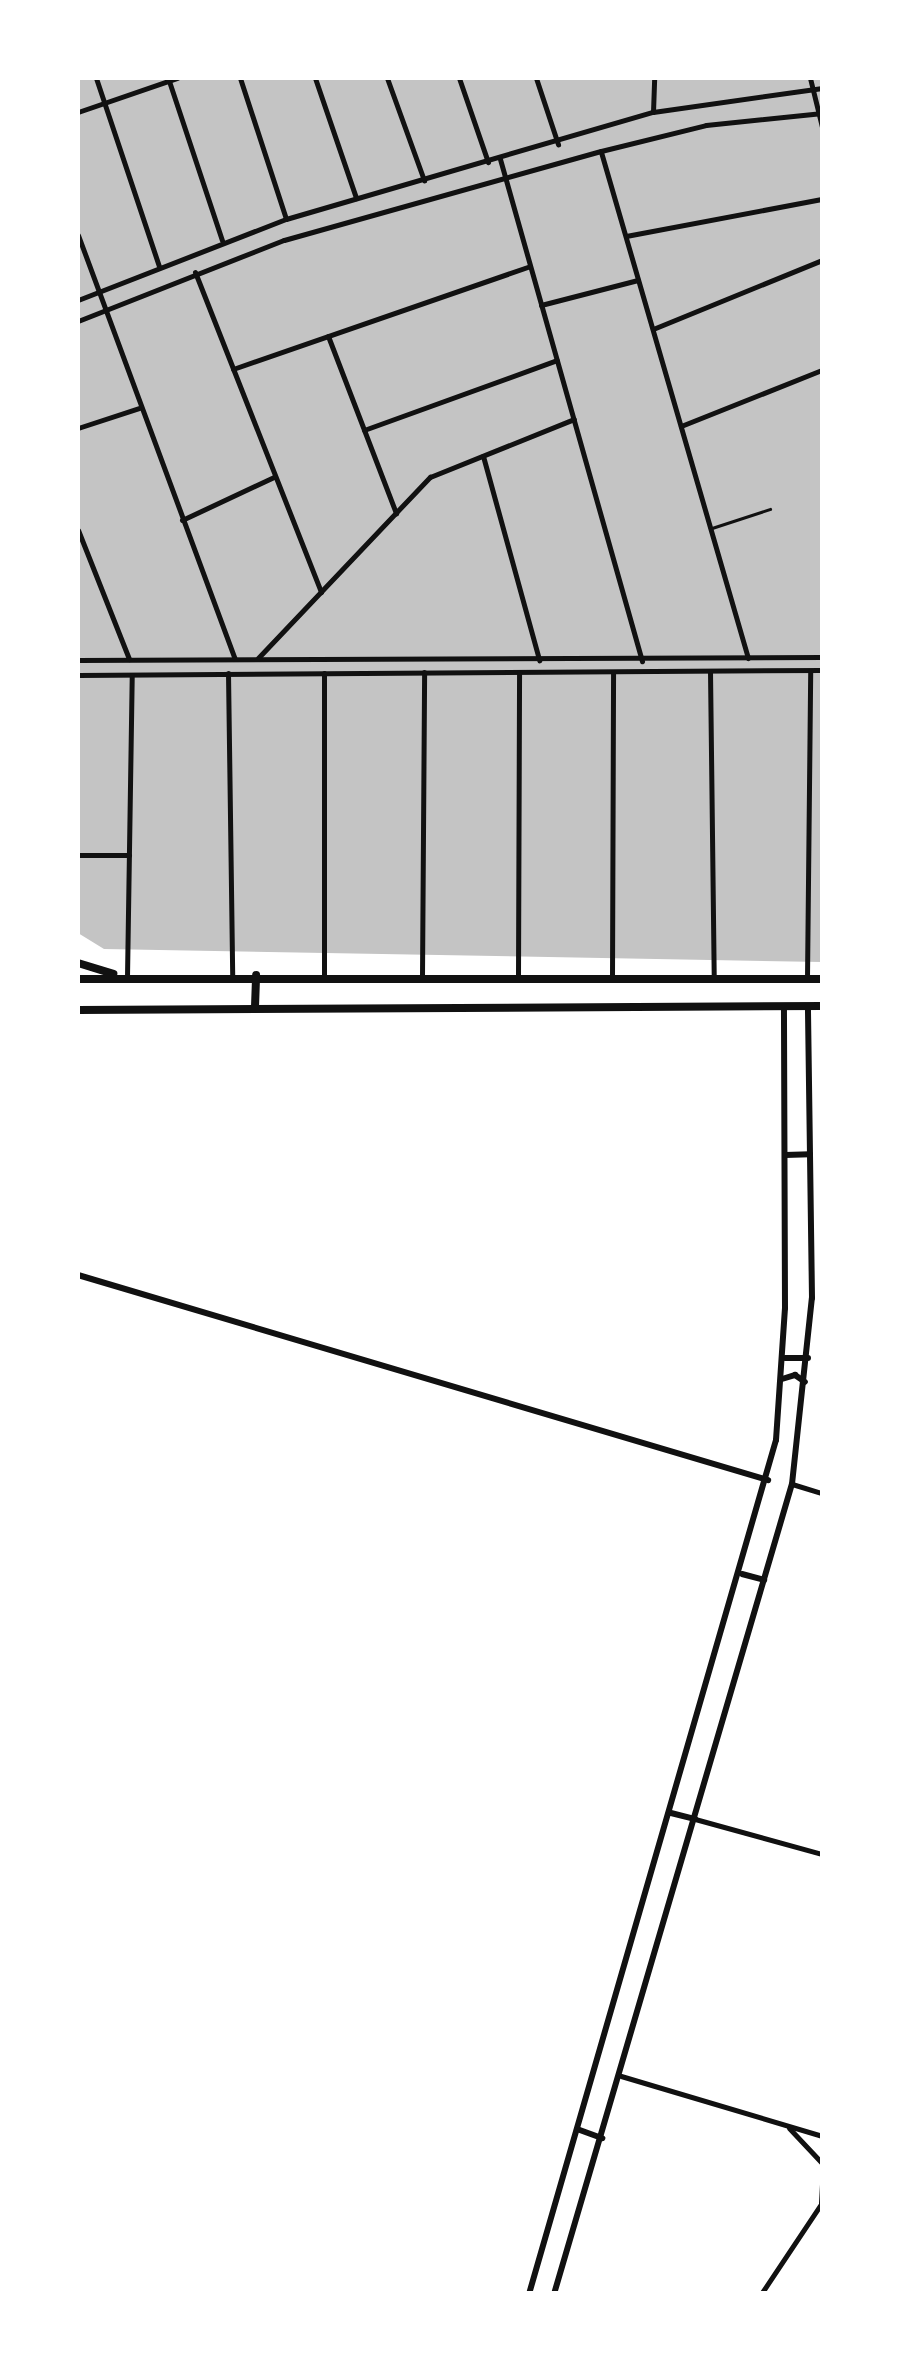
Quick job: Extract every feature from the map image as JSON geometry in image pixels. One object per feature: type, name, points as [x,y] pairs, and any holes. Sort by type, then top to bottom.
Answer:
[{"type":"main road","points":[[78,963],[127,977]]},
{"type":"main road","points":[[78,979],[232,975],[822,978]]},
{"type":"main road","points":[[255,1008],[256,975]]},
{"type":"main road","points":[[78,1010],[822,1006]]},
{"type":"street","points":[[96,78],[159,266]]},
{"type":"street","points":[[78,112],[172,78],[222,240]]},
{"type":"street","points":[[240,78],[286,219]]},
{"type":"street","points":[[316,78],[356,198]]},
{"type":"street","points":[[387,78],[424,180]]},
{"type":"street","points":[[459,78],[488,162]]},
{"type":"street","points":[[536,78],[558,144]]},
{"type":"street","points":[[654,78],[654,112]]},
{"type":"street","points":[[810,78],[822,127]]},
{"type":"street","points":[[78,300],[222,240],[286,219],[558,144],[654,112],[822,88]]},
{"type":"street","points":[[78,321],[284,240],[601,151],[706,125],[821,114]]},
{"type":"street","points":[[601,151],[748,658]]},
{"type":"street","points":[[500,159],[642,660]]},
{"type":"street","points":[[626,236],[822,199]]},
{"type":"street","points":[[78,235],[102,312],[235,658]]},
{"type":"street","points":[[653,329],[822,260]]},
{"type":"street","points":[[233,369],[530,266]]},
{"type":"street","points":[[195,272],[321,592]]},
{"type":"street","points":[[542,305],[638,280]]},
{"type":"street","points":[[328,336],[396,513]]},
{"type":"street","points":[[364,430],[557,360]]},
{"type":"street","points":[[680,426],[822,370]]},
{"type":"street","points":[[78,428],[139,408]]},
{"type":"street","points":[[258,658],[430,477],[574,420]]},
{"type":"street","points":[[483,456],[539,660]]},
{"type":"street","points":[[182,520],[276,477]]},
{"type":"street","points":[[78,530],[129,659]]},
{"type":"street","points":[[460,672],[461,657]]},
{"type":"street","points":[[78,660],[822,657]]},
{"type":"street","points":[[192,659],[193,674]]},
{"type":"street","points":[[807,978],[810,670]]},
{"type":"street","points":[[78,675],[822,670]]},
{"type":"street","points":[[710,671],[714,978]]},
{"type":"street","points":[[422,977],[424,672]]},
{"type":"street","points":[[518,978],[519,672]]},
{"type":"street","points":[[612,979],[613,672]]},
{"type":"street","points":[[228,673],[232,975]]},
{"type":"street","points":[[324,673],[324,975]]},
{"type":"street","points":[[127,977],[132,674]]},
{"type":"street","points":[[78,855],[129,856]]},
{"type":"street","points":[[554,2294],[792,1484],[808,1358],[808,1006]]},
{"type":"street","points":[[529,2294],[768,1480],[784,1357],[784,1007]]},
{"type":"street","points":[[784,1155],[810,1154]]},
{"type":"street","points":[[78,1275],[768,1480]]},
{"type":"street","points":[[784,1357],[796,1363],[808,1358]]},
{"type":"street","points":[[782,1379],[795,1375],[806,1383]]},
{"type":"street","points":[[792,1484],[822,1494]]},
{"type":"street","points":[[742,1574],[764,1580]]},
{"type":"street","points":[[671,1813],[822,1854]]},
{"type":"street","points":[[621,2076],[822,2136]]},
{"type":"street","points":[[786,2126],[822,2163]]},
{"type":"street","points":[[578,2129],[602,2138]]},
{"type":"street","points":[[761,2294],[822,2206],[822,2181]]},
{"type":"lane","points":[[710,528],[770,509]]},
{"type":"building","points":[[78,78],[822,78],[822,962],[104,949],[78,933]]}]
